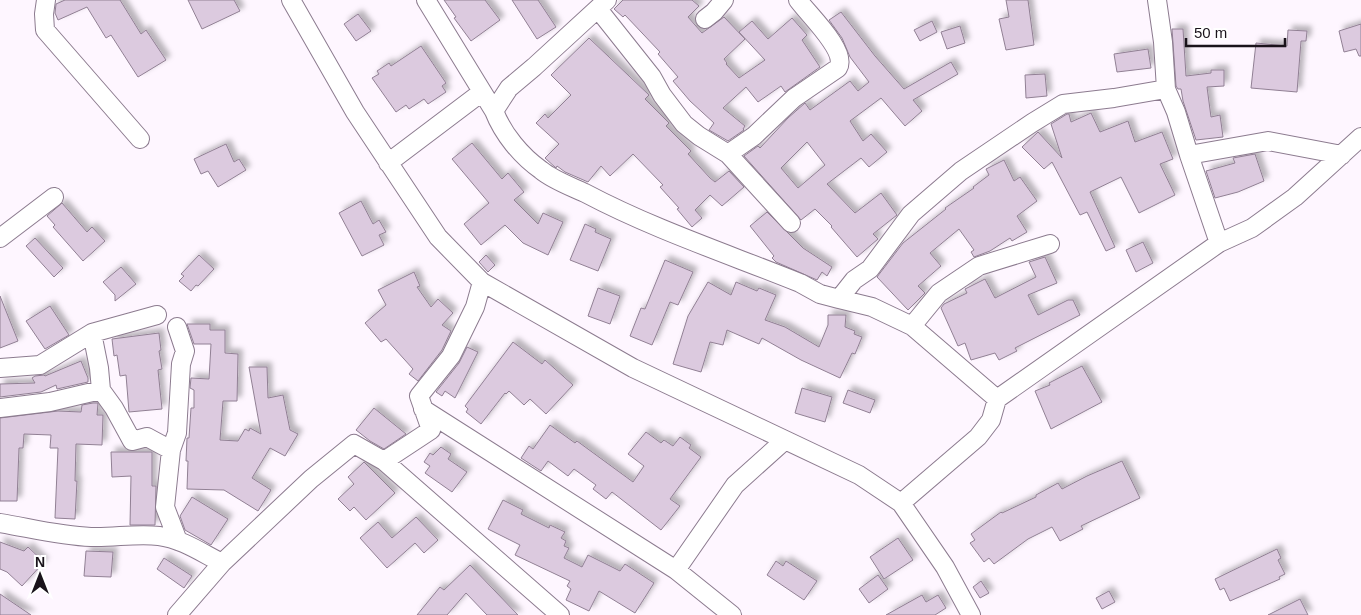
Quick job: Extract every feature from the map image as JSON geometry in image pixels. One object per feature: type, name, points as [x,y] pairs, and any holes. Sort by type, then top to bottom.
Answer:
[{"type":"street","points":[[46,0],[44,14],[45,30],[140,139]]},
{"type":"street","points":[[291,0],[355,112],[438,237],[482,282],[633,368],[859,475],[901,503],[945,567],[971,615]]},
{"type":"street","points":[[426,0],[494,111],[500,126],[521,152],[541,171],[641,220],[800,283],[820,294],[872,307],[912,326],[997,399]]},
{"type":"street","points":[[704,19],[714,12],[724,0]]},
{"type":"street","points":[[728,154],[754,136],[794,98],[840,65],[839,54],[831,40],[798,0]]},
{"type":"street","points":[[1157,0],[1163,42],[1166,89],[1176,112],[1188,155],[1219,243]]},
{"type":"street","points":[[494,111],[509,88],[602,4],[652,77],[662,95],[684,124],[728,154],[791,223]]},
{"type":"street","points":[[839,299],[854,280],[870,269],[911,214],[961,171],[1032,123],[1063,104],[1166,89]]},
{"type":"street","points":[[388,163],[482,92]]},
{"type":"street","points":[[901,503],[978,438],[991,420],[997,399],[1219,243],[1252,228],[1295,198],[1361,137]]},
{"type":"street","points":[[1188,155],[1268,141],[1342,155]]},
{"type":"street","points":[[0,238],[54,198]]},
{"type":"street","points":[[912,326],[939,293],[979,266],[1050,244]]},
{"type":"street","points":[[384,461],[431,430],[419,396],[452,356],[475,307],[482,282]]},
{"type":"street","points":[[0,368],[40,365],[92,333],[157,314]]},
{"type":"street","points":[[177,327],[185,350],[181,364],[177,433],[171,450],[165,507],[178,541]]},
{"type":"street","points":[[92,333],[101,390],[114,408],[132,441],[147,437],[171,450]]},
{"type":"street","points":[[0,408],[50,402],[101,390]]},
{"type":"street","points":[[423,409],[676,570],[732,615]]},
{"type":"street","points":[[676,570],[735,485],[785,440]]},
{"type":"street","points":[[177,615],[222,563],[311,479],[354,444],[384,461],[560,615]]},
{"type":"street","points":[[0,523],[58,534],[92,537],[160,536],[178,541],[222,563]]},
{"type":"building","points":[[65,0],[120,0],[141,34],[146,30],[166,60],[138,77],[111,35],[106,38],[87,7],[58,20],[55,13],[56,4]]},
{"type":"building","points":[[188,0],[234,0],[240,11],[202,29]]},
{"type":"building","points":[[444,0],[485,0],[500,20],[471,41],[454,18],[456,17]]},
{"type":"building","points":[[512,0],[538,0],[556,27],[537,39]]},
{"type":"building","points":[[623,0],[692,0],[699,6],[688,17],[702,33],[724,17],[745,39],[724,59],[726,64],[739,78],[765,60],[739,32],[752,21],[768,39],[792,18],[807,35],[802,40],[820,67],[785,92],[781,86],[758,102],[746,87],[723,108],[745,126],[744,130],[728,141],[709,130],[714,123],[690,101],[673,81],[678,77],[658,54],[660,52],[625,15],[623,17],[614,9]]},
{"type":"building","points":[[1006,0],[1028,0],[1034,45],[1006,50],[999,19],[1009,17]]},
{"type":"building","points":[[841,12],[875,56],[904,89],[951,62],[958,74],[913,100],[922,111],[905,126],[881,98],[850,121],[863,141],[871,134],[887,152],[869,167],[861,158],[827,184],[855,213],[881,193],[897,215],[873,234],[878,239],[857,257],[832,226],[815,209],[801,220],[744,156],[758,146],[760,148],[805,103],[810,110],[850,81],[858,91],[869,82],[850,57],[842,38],[829,20]],"holes":[[[807,142],[825,165],[798,188],[781,168]]]},
{"type":"building","points":[[358,14],[371,31],[356,41],[344,24]]},
{"type":"building","points":[[932,21],[937,32],[920,41],[914,30]]},
{"type":"building","points":[[1361,24],[1361,56],[1359,56],[1356,49],[1344,52],[1339,31]]},
{"type":"building","points":[[960,26],[965,43],[947,49],[941,32]]},
{"type":"building","points":[[1172,29],[1183,29],[1186,76],[1211,73],[1211,70],[1224,70],[1224,86],[1207,87],[1211,117],[1220,115],[1223,137],[1196,140],[1181,89],[1178,89],[1176,86]]},
{"type":"building","points":[[1288,30],[1307,31],[1306,41],[1301,41],[1297,92],[1251,88],[1256,43],[1287,46]]},
{"type":"building","points":[[589,38],[649,95],[645,99],[669,123],[666,126],[691,151],[688,154],[710,178],[715,182],[729,171],[744,187],[722,206],[710,195],[695,210],[702,218],[692,227],[677,209],[679,208],[660,187],[663,185],[633,154],[610,176],[601,166],[588,182],[565,172],[557,166],[556,168],[545,158],[559,144],[536,123],[545,114],[548,118],[571,95],[551,75]]},
{"type":"building","points":[[421,46],[446,83],[442,86],[446,92],[428,104],[424,99],[409,109],[406,105],[396,112],[372,78],[379,74],[377,71],[389,63],[391,66]]},
{"type":"building","points":[[1148,49],[1151,68],[1117,72],[1114,54]]},
{"type":"building","points":[[1045,74],[1047,96],[1026,98],[1025,75]]},
{"type":"building","points":[[1091,113],[1100,132],[1128,121],[1135,142],[1162,132],[1173,159],[1160,164],[1175,195],[1139,213],[1121,177],[1090,192],[1115,247],[1106,251],[1087,212],[1080,215],[1052,162],[1044,169],[1022,147],[1038,132],[1062,158],[1051,124],[1067,114],[1069,114],[1071,122]]},
{"type":"building","points":[[472,143],[502,179],[508,173],[524,192],[514,200],[538,224],[543,213],[563,222],[548,255],[523,243],[505,225],[481,245],[464,224],[489,203],[452,159]]},
{"type":"building","points":[[226,144],[234,162],[239,159],[246,170],[218,187],[208,171],[201,174],[194,159]]},
{"type":"building","points":[[1255,154],[1264,181],[1238,192],[1215,198],[1206,171],[1235,163],[1233,158]]},
{"type":"building","points":[[1004,160],[1014,181],[1020,177],[1037,201],[1017,216],[1027,232],[1012,241],[1010,238],[990,251],[974,257],[971,252],[974,250],[959,229],[930,253],[941,266],[918,286],[925,293],[908,310],[877,277],[903,243],[989,175],[986,169]]},
{"type":"building","points":[[361,201],[373,224],[379,220],[386,232],[379,235],[384,245],[362,256],[339,213]]},
{"type":"building","points":[[62,203],[87,232],[92,227],[105,241],[83,261],[53,227],[55,225],[47,216]]},
{"type":"building","points":[[767,212],[803,248],[832,267],[827,276],[822,272],[817,280],[776,262],[772,258],[774,256],[750,226]]},
{"type":"building","points":[[585,224],[596,229],[595,232],[611,239],[598,271],[570,260]]},
{"type":"building","points":[[35,238],[63,268],[54,277],[26,246]]},
{"type":"building","points":[[1143,242],[1153,263],[1136,272],[1126,250]]},
{"type":"building","points":[[199,255],[214,269],[191,291],[179,281],[184,276],[181,274]]},
{"type":"building","points":[[486,255],[495,265],[488,272],[479,262]]},
{"type":"building","points":[[1045,257],[1057,283],[1028,295],[1038,315],[1068,300],[1073,300],[1080,315],[1015,348],[1017,351],[999,360],[995,353],[971,360],[965,343],[958,346],[941,308],[944,304],[967,293],[965,289],[985,279],[995,298],[1036,277],[1029,262]]},
{"type":"building","points":[[665,260],[693,272],[678,305],[670,302],[652,345],[630,336],[641,308],[645,309]]},
{"type":"building","points":[[121,267],[136,284],[115,301],[115,295],[103,282]]},
{"type":"building","points":[[414,272],[420,286],[417,287],[431,307],[438,299],[453,313],[442,325],[451,331],[442,350],[418,381],[409,374],[413,369],[386,339],[381,342],[365,323],[386,305],[378,290]]},
{"type":"building","points":[[708,282],[731,295],[736,282],[757,291],[759,288],[776,295],[765,320],[785,327],[819,347],[828,325],[828,315],[846,315],[845,327],[855,331],[854,334],[862,337],[855,354],[852,353],[840,378],[801,360],[762,338],[759,344],[727,330],[723,345],[710,342],[701,372],[673,364],[688,316]]},
{"type":"building","points":[[598,288],[620,296],[610,324],[588,316]]},
{"type":"building","points":[[0,296],[18,341],[0,348]]},
{"type":"building","points":[[50,306],[69,335],[45,349],[26,321]]},
{"type":"building","points":[[187,324],[210,324],[210,330],[225,330],[225,353],[238,354],[237,401],[223,401],[220,440],[238,441],[245,429],[249,431],[250,428],[261,434],[249,367],[267,367],[268,398],[283,395],[290,430],[298,434],[285,456],[270,448],[252,478],[271,490],[258,511],[224,490],[187,489],[187,438],[189,438],[191,408],[194,408],[194,390],[190,388],[191,378],[209,379],[211,344],[194,344]]},
{"type":"building","points":[[159,333],[162,369],[158,370],[162,409],[129,412],[126,375],[120,376],[117,355],[114,356],[112,339]]},
{"type":"building","points":[[513,342],[542,364],[545,360],[573,385],[546,414],[530,399],[524,405],[509,391],[505,393],[481,424],[466,412],[468,409],[465,406]]},
{"type":"building","points":[[467,347],[478,352],[455,398],[445,391],[442,396],[436,392],[459,363]]},
{"type":"building","points":[[81,361],[88,382],[57,389],[56,385],[41,392],[0,397],[0,384],[35,383],[32,378],[35,376],[45,376]]},
{"type":"building","points":[[1082,366],[1102,402],[1051,429],[1035,391],[1050,385],[1049,383]]},
{"type":"building","points":[[802,388],[832,397],[825,422],[795,413]]},
{"type":"building","points":[[848,390],[875,400],[870,413],[843,403]]},
{"type":"building","points":[[98,403],[97,415],[103,415],[102,445],[76,444],[75,519],[55,518],[58,448],[50,448],[51,435],[24,434],[23,448],[19,448],[17,501],[0,501],[0,418],[58,411],[81,412],[82,405]]},
{"type":"building","points":[[374,408],[406,434],[384,449],[356,430]]},
{"type":"building","points":[[550,425],[575,443],[577,441],[633,482],[644,466],[628,454],[646,432],[661,443],[664,440],[673,446],[680,437],[691,445],[689,448],[701,457],[670,499],[680,506],[661,530],[612,492],[606,499],[593,489],[596,485],[574,469],[568,476],[548,461],[541,471],[521,458],[529,446],[533,449]]},
{"type":"building","points":[[441,447],[451,454],[448,459],[467,472],[452,492],[425,473],[430,466],[424,462],[430,453],[433,455]]},
{"type":"building","points":[[111,452],[152,452],[152,486],[156,486],[155,525],[130,525],[131,476],[112,477]]},
{"type":"building","points":[[1122,461],[1140,498],[1081,526],[1083,529],[1060,541],[1052,527],[1028,539],[994,564],[989,558],[984,562],[970,543],[975,540],[971,534],[1001,512],[1036,497],[1036,495],[1058,483],[1062,489]]},
{"type":"building","points":[[364,462],[395,493],[366,520],[354,507],[350,511],[338,499],[354,484],[348,477]]},
{"type":"building","points":[[192,497],[228,519],[211,545],[185,530],[180,516]]},
{"type":"building","points":[[503,500],[523,510],[521,514],[549,528],[550,525],[565,532],[561,538],[566,541],[564,546],[569,548],[564,558],[582,567],[588,555],[620,571],[625,564],[654,583],[635,613],[599,591],[589,611],[566,600],[571,589],[567,586],[570,581],[515,555],[520,545],[488,529]]},
{"type":"building","points":[[416,517],[438,540],[424,553],[415,543],[387,568],[360,538],[378,522],[392,538]]},
{"type":"building","points":[[898,538],[913,560],[884,579],[870,557]]},
{"type":"building","points":[[0,542],[24,551],[28,547],[44,562],[22,586],[7,572],[0,569]]},
{"type":"building","points":[[1277,549],[1281,558],[1278,560],[1285,574],[1279,577],[1280,579],[1230,601],[1224,588],[1220,590],[1215,579]]},
{"type":"building","points":[[86,551],[113,552],[111,577],[84,576]]},
{"type":"building","points":[[164,558],[192,576],[184,588],[157,569]]},
{"type":"building","points":[[776,561],[783,566],[786,561],[817,581],[804,600],[767,575]]},
{"type":"building","points":[[470,565],[518,615],[487,615],[466,593],[447,615],[417,615],[440,587],[444,590]]},
{"type":"building","points":[[878,575],[888,589],[869,603],[859,589]]},
{"type":"building","points":[[981,581],[989,593],[980,598],[973,587]]},
{"type":"building","points":[[1109,591],[1115,602],[1102,609],[1096,598]]},
{"type":"building","points":[[0,594],[31,615],[0,615]]},
{"type":"building","points":[[922,595],[926,602],[938,595],[946,608],[935,615],[886,615]]},
{"type":"building","points":[[1300,599],[1308,615],[1268,615]]}]
